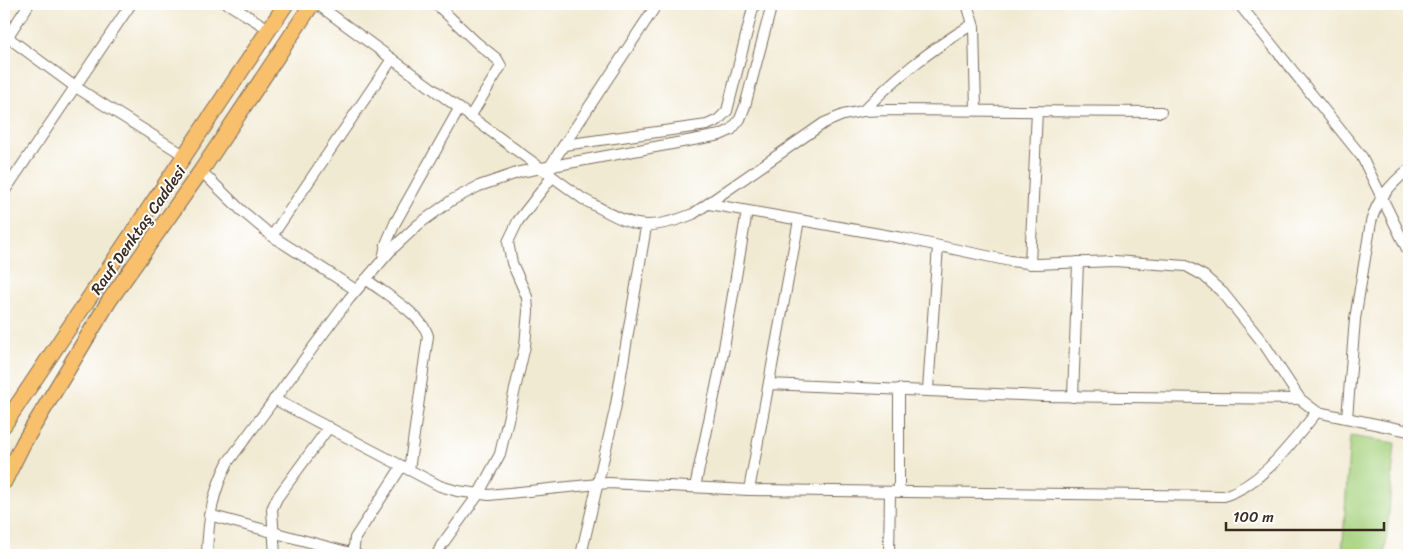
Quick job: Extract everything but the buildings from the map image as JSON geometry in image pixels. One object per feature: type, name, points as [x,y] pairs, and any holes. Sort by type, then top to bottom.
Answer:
[{"type":"main road","name":"Rauf Denktaş Caddesi","points":[[4,425],[286,4]]},
{"type":"main road","name":"Rauf Denktaş Caddesi","points":[[4,482],[49,399],[109,301],[201,171],[312,4]]},
{"type":"street","points":[[29,4],[10,33],[10,39],[74,86],[184,155]]},
{"type":"street","points":[[4,192],[131,4]]},
{"type":"street","points":[[228,4],[268,29]]},
{"type":"street","points":[[317,4],[470,117],[547,170],[583,199],[631,224],[646,227],[675,222],[709,204],[824,123],[843,115],[862,111],[1161,112]]},
{"type":"street","points":[[436,4],[477,43],[497,59],[501,66],[470,117]]},
{"type":"street","points":[[437,555],[441,546],[478,494],[500,454],[525,346],[528,312],[527,297],[512,263],[508,242],[547,170],[657,4]]},
{"type":"street","points":[[564,145],[707,125],[718,120],[727,111],[754,4]]},
{"type":"street","points":[[208,555],[209,515],[219,479],[228,462],[356,290],[419,224],[452,200],[479,186],[520,172],[547,170],[701,140],[731,130],[740,119],[745,106],[772,4]]},
{"type":"street","points":[[967,4],[973,24],[976,110]]},
{"type":"street","points":[[1238,4],[1362,157],[1383,196],[1409,253]]},
{"type":"street","points":[[862,111],[893,79],[946,40],[973,24]]},
{"type":"street","points":[[272,236],[392,59]]},
{"type":"street","points":[[383,260],[386,244],[395,223],[459,109]]},
{"type":"street","points":[[1030,264],[1037,111]]},
{"type":"street","points":[[1347,418],[1355,319],[1364,259],[1375,208],[1394,182],[1409,169]]},
{"type":"street","points":[[201,171],[272,236],[356,290]]},
{"type":"street","points":[[709,204],[1030,264],[1114,261],[1186,266],[1204,276],[1222,293],[1264,344],[1300,399],[1317,412],[1409,432]]},
{"type":"street","points":[[695,487],[723,354],[747,211]]},
{"type":"street","points":[[749,490],[799,220]]},
{"type":"street","points":[[581,555],[615,410],[646,227]]},
{"type":"street","points":[[928,390],[938,246]]},
{"type":"street","points":[[1073,397],[1078,262]]},
{"type":"street","points":[[209,515],[354,555],[355,538],[406,468],[428,336],[417,318],[366,279]]},
{"type":"street","points":[[769,384],[1073,397],[1300,399]]},
{"type":"street","points":[[889,555],[895,492],[899,389]]},
{"type":"street","points":[[274,398],[440,486],[478,494],[510,495],[598,484],[749,490],[1224,496],[1242,488],[1266,469],[1317,412]]},
{"type":"street","points":[[275,555],[272,532],[272,508],[277,498],[328,427]]},
{"type":"green space","points":[[1350,436],[1395,443],[1385,555],[1342,555]]}]
